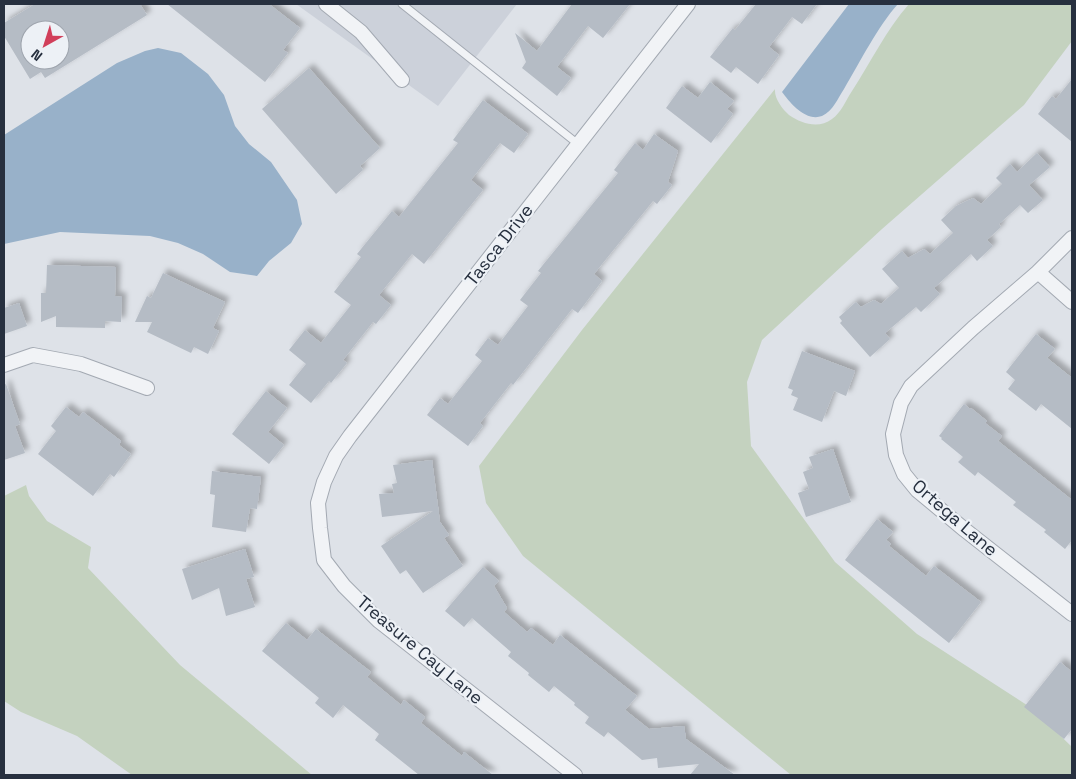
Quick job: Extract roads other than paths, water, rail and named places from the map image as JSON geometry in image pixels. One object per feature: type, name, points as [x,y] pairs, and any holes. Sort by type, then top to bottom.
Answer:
[{"type":"street","points":[[326,4],[361,32],[402,80]]},
{"type":"street","name":"Tasca Drive","points":[[321,493],[336,456],[350,436],[688,4]]},
{"type":"street","name":"Ortega Lane","points":[[1072,238],[1038,272],[973,328],[911,386],[902,403],[893,434],[896,455],[904,474],[917,490],[1072,614]]},
{"type":"street","points":[[1038,272],[1072,302]]},
{"type":"street","points":[[4,365],[34,355],[81,364],[147,388]]},
{"type":"street","name":"Treasure Cay Lane","points":[[321,493],[318,503],[324,560],[344,586],[379,621],[575,775]]},
{"type":"lane","points":[[402,4],[578,144]]},
{"type":"water","points":[[849,4],[898,4],[876,33],[832,108],[822,116],[816,117],[804,114],[782,92]]},
{"type":"water","points":[[158,48],[181,53],[208,74],[224,95],[235,126],[249,144],[271,162],[297,200],[302,224],[291,243],[269,261],[257,276],[230,272],[203,254],[178,243],[150,236],[60,232],[4,244],[4,135],[117,63],[145,51]]}]
